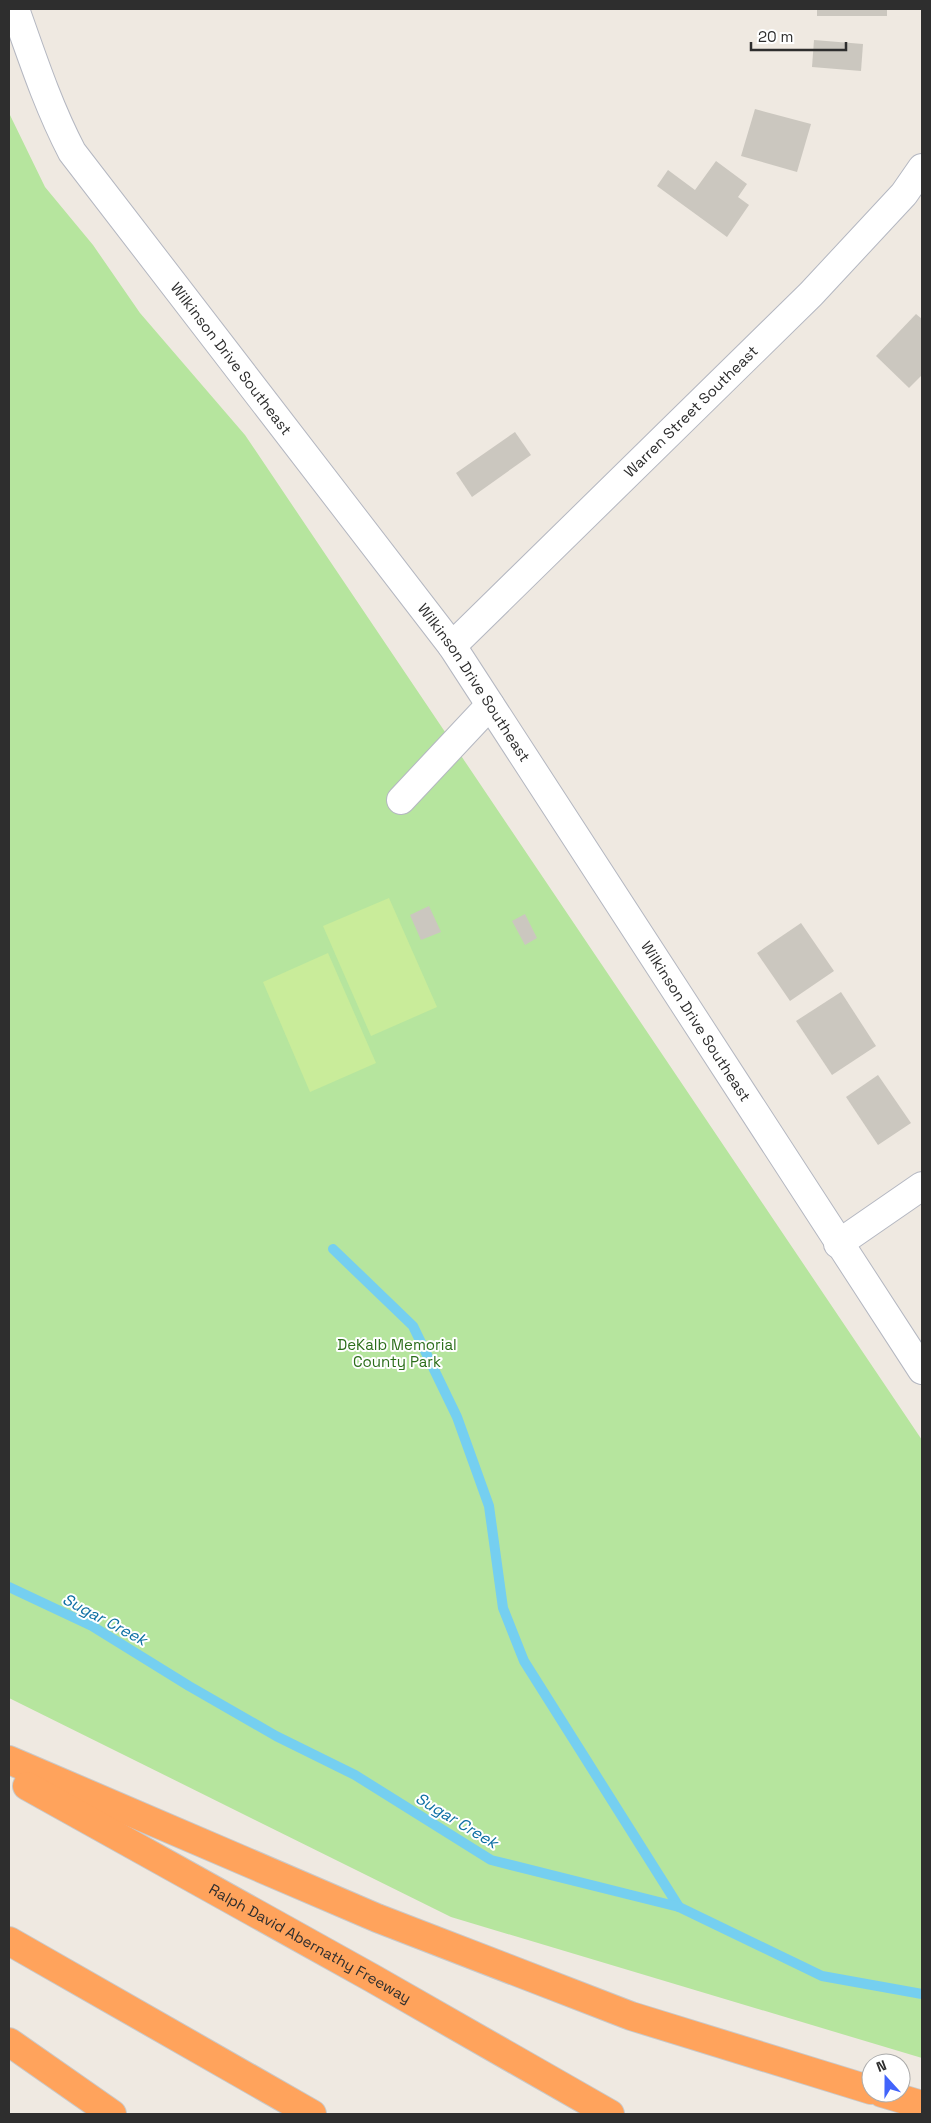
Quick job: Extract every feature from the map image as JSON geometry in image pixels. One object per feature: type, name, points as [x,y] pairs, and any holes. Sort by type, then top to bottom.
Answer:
[{"type":"highway","points":[[9,1760],[377,1918],[631,2016],[861,2087]]},
{"type":"highway","name":"Ralph David Abernathy Freeway","points":[[9,1777],[164,1861],[610,2114]]},
{"type":"highway","points":[[9,1941],[312,2114]]},
{"type":"highway","points":[[9,2042],[112,2114]]},
{"type":"street","name":"Wilkinson Drive Southeast","points":[[15,9],[62,133],[77,160],[452,646],[838,1244],[922,1370]]},
{"type":"street","name":"Warren Street Southeast","points":[[452,646],[811,294],[904,194],[922,168]]},
{"type":"street","points":[[401,800],[490,705]]},
{"type":"street","points":[[838,1244],[922,1186]]},
{"type":"green space","name":"DeKalb Memorial County Park","points":[[9,113],[45,187],[93,245],[140,313],[245,435],[922,1440],[922,2058],[911,2055],[911,2053],[905,2053],[451,1917],[9,1698]]},
{"type":"green space","points":[[389,898],[437,1007],[371,1036],[323,926]]},
{"type":"green space","points":[[328,953],[376,1063],[310,1092],[263,982]]},
{"type":"building","points":[[817,9],[887,9],[887,16],[817,16]]},
{"type":"building","points":[[814,40],[863,44],[861,71],[812,67]]},
{"type":"building","points":[[755,109],[811,124],[797,172],[741,156]]},
{"type":"building","points":[[716,161],[747,184],[738,197],[749,205],[727,237],[657,186],[668,170],[695,190]]},
{"type":"building","points":[[916,314],[922,319],[922,375],[909,388],[876,356]]},
{"type":"building","points":[[515,432],[531,455],[472,497],[456,473]]},
{"type":"building","points":[[429,906],[441,932],[421,940],[410,915]]},
{"type":"building","points":[[525,914],[537,938],[525,945],[512,921]]},
{"type":"building","points":[[801,923],[834,971],[790,1001],[757,953]]},
{"type":"building","points":[[841,992],[876,1046],[832,1075],[796,1021]]},
{"type":"building","points":[[878,1075],[911,1123],[878,1145],[846,1097]]},
{"type":"waterway","points":[[333,1249],[413,1326],[457,1417],[489,1506],[503,1608],[524,1661],[679,1907]]},
{"type":"waterway","name":"Sugar Creek","points":[[9,1587],[92,1626],[189,1686],[276,1736],[355,1775],[491,1860],[679,1907],[822,1976],[922,1994]]}]
